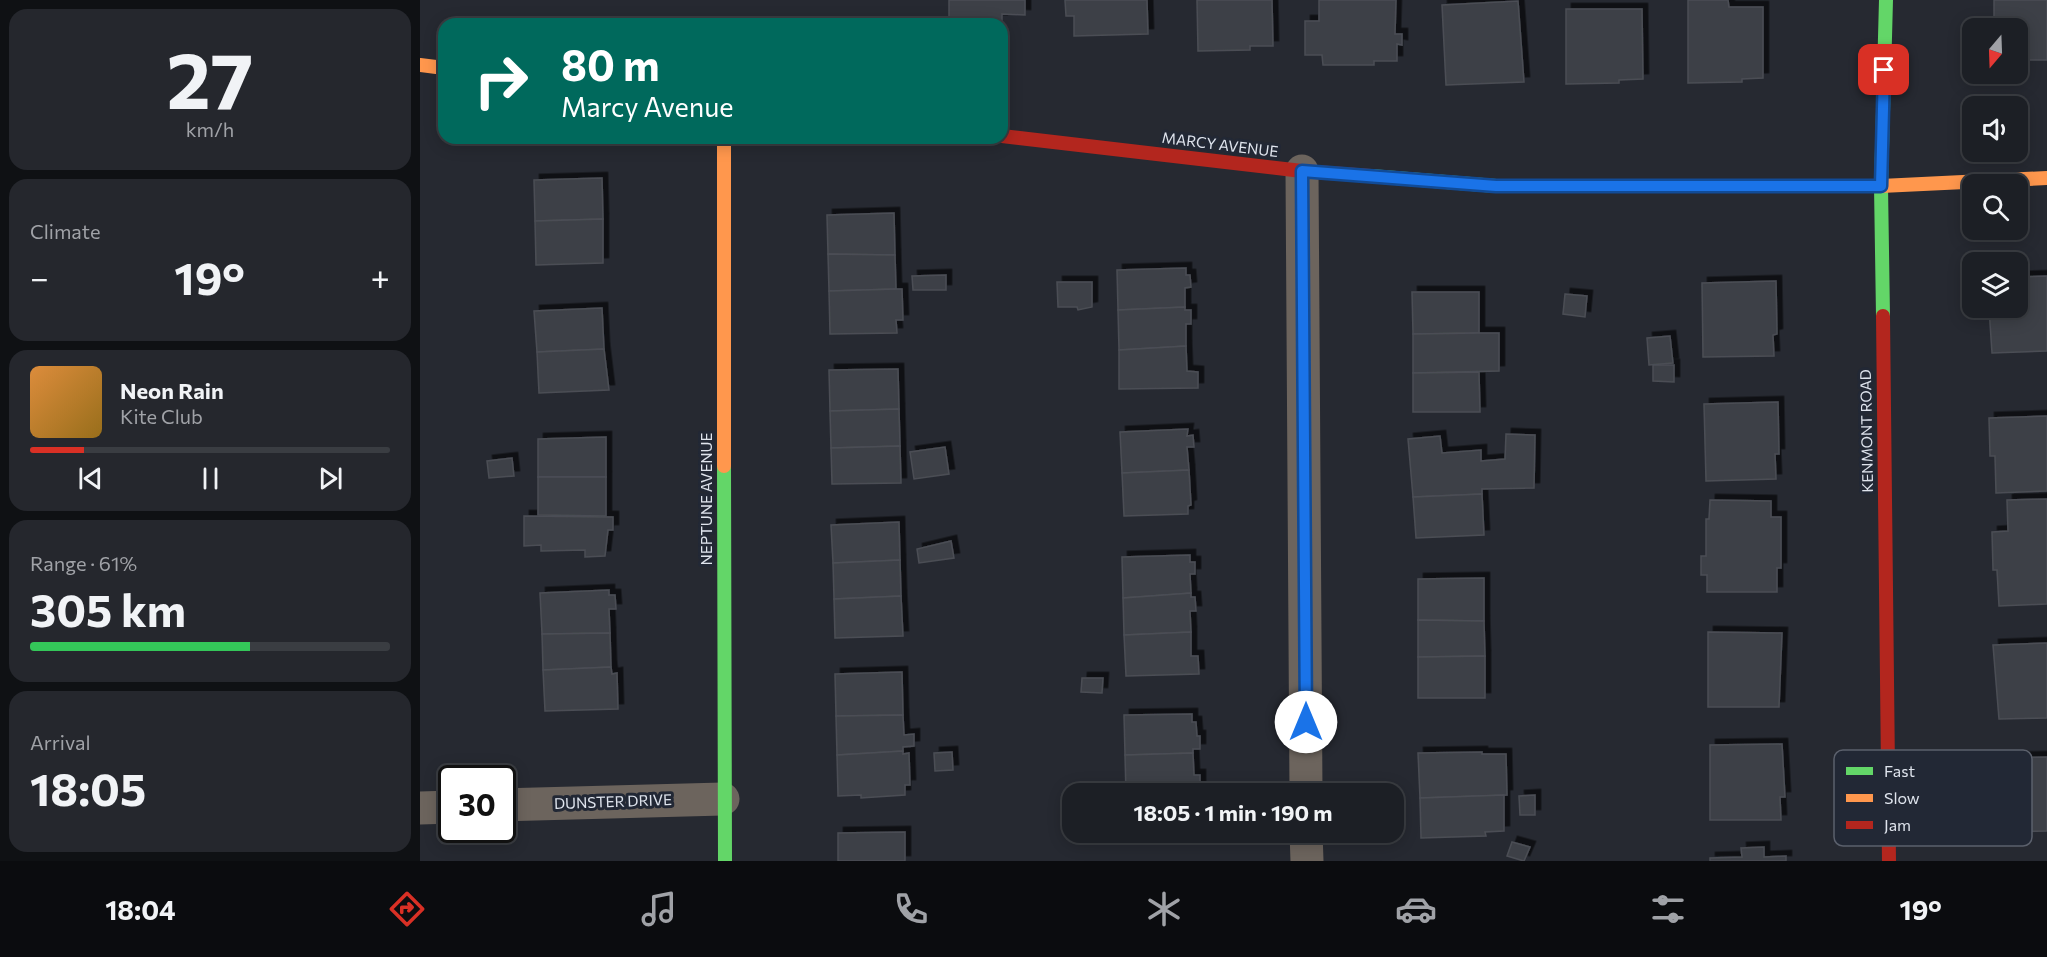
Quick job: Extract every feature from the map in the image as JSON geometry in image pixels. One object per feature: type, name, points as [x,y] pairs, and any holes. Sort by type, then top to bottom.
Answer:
[{"type":"street","name":"KENMONT ROAD","points":[[1886,0],[1881,186],[1888,750]]},
{"type":"street","points":[[420,65],[438,67]]},
{"type":"street","name":"MARCY AVENUE","points":[[1008,137],[1302,171],[1496,186],[1881,186],[2047,178]]},
{"type":"street","name":"NEPTUNE AVENUE","points":[[724,144],[723,799],[725,861]]},
{"type":"street","points":[[1302,171],[1306,783]]},
{"type":"street","name":"DUNSTER DRIVE","points":[[516,805],[723,799]]},
{"type":"street","points":[[420,808],[438,807]]},
{"type":"street","points":[[1306,843],[1306,861]]},
{"type":"street","name":"KENMONT ROAD","points":[[1889,846],[1889,861]]},
{"type":"building","points":[[949,0],[1025,0],[1025,15],[1002,14],[1002,18],[949,18]]},
{"type":"building","points":[[1065,0],[1147,0],[1148,34],[1074,36],[1074,16],[1066,16]]},
{"type":"building","points":[[1197,0],[1272,0],[1273,46],[1250,46],[1250,50],[1198,51]]},
{"type":"building","points":[[1319,0],[1396,0],[1395,34],[1402,34],[1402,45],[1397,44],[1397,61],[1374,61],[1374,65],[1323,65],[1322,55],[1305,55],[1305,21],[1319,21]]},
{"type":"building","points":[[1688,0],[1728,0],[1729,7],[1763,7],[1763,78],[1742,79],[1742,82],[1688,83]]},
{"type":"building","points":[[1994,0],[2047,0],[2047,60],[2028,60],[2028,18],[1994,18]]},
{"type":"building","points":[[1518,1],[1524,82],[1446,85],[1442,5]]},
{"type":"building","points":[[1566,9],[1642,9],[1643,79],[1619,80],[1619,83],[1566,84]]},
{"type":"building","points":[[602,178],[603,219],[535,221],[534,180]]},
{"type":"building","points":[[894,213],[895,255],[828,254],[827,215]]},
{"type":"building","points":[[603,219],[603,263],[536,265],[535,221]]},
{"type":"building","points":[[828,254],[895,255],[896,289],[829,291]]},
{"type":"building","points":[[1186,268],[1186,275],[1190,275],[1191,287],[1185,288],[1185,307],[1118,310],[1117,270]]},
{"type":"building","points":[[946,275],[946,290],[913,290],[912,276]]},
{"type":"building","points":[[2047,276],[2047,351],[1992,353],[1990,318],[2028,318],[2028,277]]},
{"type":"building","points":[[1776,281],[1777,334],[1773,335],[1774,356],[1703,357],[1702,283]]},
{"type":"building","points":[[1057,282],[1092,282],[1092,307],[1078,310],[1077,307],[1058,307]]},
{"type":"building","points":[[902,289],[903,320],[896,320],[897,333],[830,334],[829,291]]},
{"type":"building","points":[[1412,292],[1479,292],[1479,333],[1413,334]]},
{"type":"building","points":[[1565,294],[1587,296],[1585,317],[1563,314]]},
{"type":"building","points":[[1185,307],[1185,310],[1191,310],[1191,324],[1186,324],[1186,346],[1119,350],[1118,310]]},
{"type":"building","points":[[602,308],[604,349],[537,352],[534,311]]},
{"type":"building","points":[[1499,333],[1499,371],[1413,373],[1413,334]]},
{"type":"building","points":[[1670,336],[1673,363],[1649,365],[1647,338]]},
{"type":"building","points":[[1186,346],[1187,371],[1198,372],[1198,388],[1119,389],[1119,350]]},
{"type":"building","points":[[604,349],[609,390],[539,393],[537,352]]},
{"type":"building","points":[[1653,365],[1674,365],[1674,382],[1653,381]]},
{"type":"building","points":[[898,369],[899,409],[830,411],[829,370]]},
{"type":"building","points":[[1479,372],[1480,412],[1413,412],[1413,373]]},
{"type":"building","points":[[1778,402],[1779,454],[1775,454],[1776,479],[1706,481],[1704,404]]},
{"type":"building","points":[[899,409],[900,446],[831,448],[830,411]]},
{"type":"building","points":[[2047,416],[2047,491],[1996,493],[1995,456],[1990,456],[1989,418]]},
{"type":"building","points":[[1188,429],[1187,436],[1193,435],[1194,447],[1187,447],[1189,470],[1122,473],[1120,432]]},
{"type":"building","points":[[1506,434],[1535,435],[1534,488],[1482,489],[1482,494],[1413,497],[1408,439],[1440,436],[1442,453],[1481,450],[1481,461],[1505,459]]},
{"type":"building","points":[[606,437],[606,477],[538,477],[538,439]]},
{"type":"building","points":[[900,446],[901,483],[832,484],[831,448]]},
{"type":"building","points":[[945,447],[949,474],[914,479],[910,452]]},
{"type":"building","points":[[512,458],[514,476],[489,478],[487,461]]},
{"type":"building","points":[[1189,470],[1191,505],[1188,506],[1188,514],[1124,516],[1122,473]]},
{"type":"building","points":[[538,477],[606,477],[606,516],[538,515]]},
{"type":"building","points":[[1482,494],[1484,535],[1416,538],[1413,497]]},
{"type":"building","points":[[2047,499],[2047,604],[1999,606],[1997,570],[1993,570],[1992,532],[2008,531],[2007,500]]},
{"type":"building","points":[[1710,500],[1771,501],[1771,517],[1781,517],[1781,568],[1777,568],[1777,592],[1707,592],[1707,575],[1701,575],[1701,556],[1706,556],[1706,519],[1709,519]]},
{"type":"building","points":[[524,516],[613,517],[613,530],[608,530],[605,556],[585,557],[585,550],[541,551],[541,545],[524,546]]},
{"type":"building","points":[[899,522],[900,560],[833,563],[831,525]]},
{"type":"building","points":[[951,541],[954,558],[919,563],[917,549]]},
{"type":"building","points":[[1190,555],[1190,562],[1195,562],[1195,574],[1190,574],[1191,593],[1123,598],[1122,557]]},
{"type":"building","points":[[900,560],[901,596],[834,599],[833,563]]},
{"type":"building","points":[[1484,578],[1484,621],[1418,620],[1418,579]]},
{"type":"building","points":[[609,590],[609,595],[615,595],[616,609],[609,609],[610,633],[542,634],[540,593]]},
{"type":"building","points":[[1191,593],[1191,597],[1195,597],[1196,611],[1190,611],[1191,632],[1124,635],[1123,598]]},
{"type":"building","points":[[901,596],[903,636],[835,638],[834,599]]},
{"type":"building","points":[[1418,620],[1484,621],[1485,656],[1418,657]]},
{"type":"building","points":[[1191,632],[1191,656],[1198,656],[1199,674],[1126,676],[1124,635]]},
{"type":"building","points":[[1708,632],[1782,633],[1779,707],[1708,707]]},
{"type":"building","points":[[610,633],[611,667],[543,670],[542,634]]},
{"type":"building","points":[[2047,643],[2047,718],[1999,719],[1993,645]]},
{"type":"building","points":[[1485,656],[1485,698],[1418,698],[1418,657]]},
{"type":"building","points":[[611,667],[612,674],[617,673],[618,709],[545,711],[543,670]]},
{"type":"building","points":[[902,672],[903,715],[836,716],[835,674]]},
{"type":"building","points":[[1082,678],[1103,678],[1102,693],[1081,692]]},
{"type":"building","points":[[1192,714],[1192,722],[1196,722],[1197,736],[1200,736],[1200,749],[1193,749],[1193,753],[1125,755],[1124,715]]},
{"type":"building","points":[[903,715],[904,735],[914,734],[914,746],[903,747],[903,751],[837,755],[836,716]]},
{"type":"building","points":[[1782,744],[1785,797],[1780,797],[1781,820],[1710,820],[1710,745]]},
{"type":"building","points":[[903,751],[903,754],[909,753],[910,785],[905,785],[905,795],[861,798],[861,795],[838,796],[837,755]]},
{"type":"building","points":[[952,752],[953,770],[935,771],[934,753]]},
{"type":"building","points":[[1482,752],[1482,754],[1506,754],[1507,795],[1420,798],[1418,753]]},
{"type":"building","points":[[1193,753],[1194,775],[1200,775],[1200,783],[1126,783],[1125,755]]},
{"type":"building","points":[[2032,757],[2047,757],[2047,831],[2032,831]]},
{"type":"building","points":[[1504,795],[1504,831],[1485,832],[1486,836],[1421,838],[1420,798]]},
{"type":"building","points":[[1535,795],[1535,815],[1520,815],[1519,796]]},
{"type":"building","points":[[905,832],[905,861],[838,861],[838,833]]},
{"type":"building","points":[[1512,842],[1530,847],[1524,861],[1507,856]]},
{"type":"building","points":[[1764,847],[1764,857],[1786,856],[1786,861],[1710,861],[1710,858],[1742,857],[1741,848]]},
{"type":"traffic: fast","points":[[1883,316],[1881,186],[1886,0]]},
{"type":"traffic: fast","points":[[1371,176],[1496,186],[1788,186]]},
{"type":"traffic: fast","points":[[724,466],[725,861]]},
{"type":"traffic: slow","points":[[420,65],[438,67]]},
{"type":"traffic: slow","points":[[724,144],[724,466]]},
{"type":"traffic: slow","points":[[1788,186],[1881,186],[2047,178]]},
{"type":"traffic: jam","points":[[1008,137],[1302,171],[1371,176]]},
{"type":"traffic: jam","points":[[1883,316],[1888,750]]},
{"type":"traffic: jam","points":[[1889,846],[1889,861]]},
{"type":"route","points":[[1306,722],[1302,171],[1496,186],[1881,186],[1884,70]]}]
